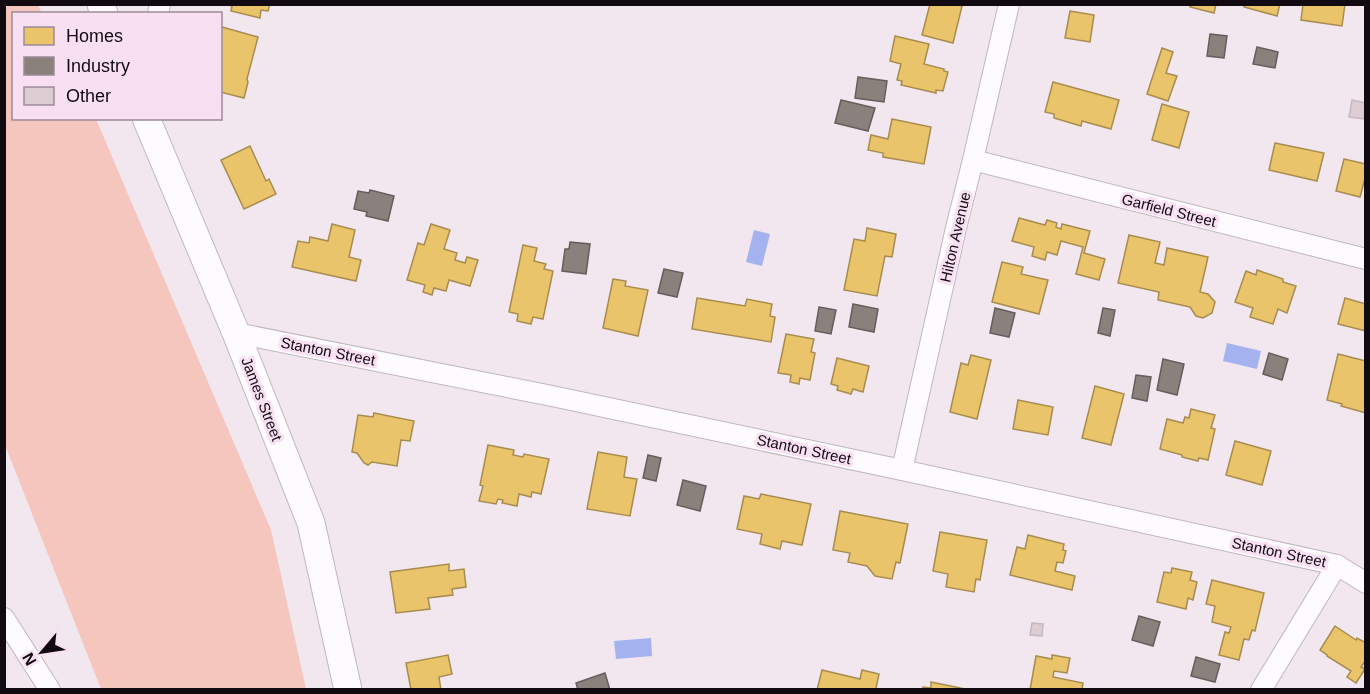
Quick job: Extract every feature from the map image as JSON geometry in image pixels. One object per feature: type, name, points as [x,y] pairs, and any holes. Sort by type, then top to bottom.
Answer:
[{"type":"main road","name":"James Street","points":[[147,120],[236,333],[311,523],[348,690]]},
{"type":"street","name":"Hilton Avenue","points":[[902,470],[1009,4]]},
{"type":"street","name":"Garfield Street","points":[[973,160],[1365,259]]},
{"type":"street","name":"Stanton Street","points":[[236,333],[902,470],[1337,565],[1365,583]]},
{"type":"street","points":[[1261,690],[1337,565]]},
{"type":"street","points":[[4,618],[50,690]]},
{"type":"shaded area","points":[[4,5],[38,5],[42,12],[12,12],[12,120],[96,120],[271,530],[306,689],[101,689],[5,445]]},
{"type":"water","points":[[754,230],[770,234],[762,266],[746,262]]},
{"type":"water","points":[[1227,343],[1261,351],[1257,369],[1223,361]]},
{"type":"water","points":[[651,638],[652,656],[616,659],[614,641]]},
{"type":"building: Homes","points":[[270,4],[268,11],[261,10],[260,18],[231,11],[232,6],[228,5]]},
{"type":"building: Homes","points":[[930,4],[962,6],[953,43],[922,35]]},
{"type":"building: Homes","points":[[1190,4],[1216,4],[1214,13],[1190,7]]},
{"type":"building: Homes","points":[[1244,4],[1280,4],[1277,16],[1244,7]]},
{"type":"building: Homes","points":[[1303,4],[1345,4],[1342,26],[1301,20]]},
{"type":"building: Homes","points":[[1070,11],[1094,15],[1090,42],[1065,38]]},
{"type":"building: Homes","points":[[222,27],[258,37],[244,98],[222,92]]},
{"type":"building: Homes","points":[[895,36],[929,44],[924,64],[948,72],[943,91],[936,90],[936,93],[901,85],[902,81],[897,80],[901,64],[890,61]]},
{"type":"building: Homes","points":[[1162,48],[1173,52],[1166,73],[1177,76],[1168,101],[1147,94]]},
{"type":"building: Homes","points":[[1053,82],[1119,100],[1111,129],[1082,121],[1081,126],[1054,118],[1054,114],[1045,112]]},
{"type":"building: Homes","points":[[1162,104],[1189,112],[1179,148],[1152,140]]},
{"type":"building: Homes","points":[[892,119],[931,127],[924,164],[883,157],[883,153],[868,150],[871,135],[888,139]]},
{"type":"building: Homes","points":[[1275,143],[1324,153],[1317,181],[1269,170]]},
{"type":"building: Homes","points":[[250,146],[266,181],[269,179],[276,194],[244,209],[221,160]]},
{"type":"building: Homes","points":[[1344,159],[1366,164],[1366,175],[1360,197],[1336,191]]},
{"type":"building: Homes","points":[[1019,218],[1045,225],[1047,220],[1057,223],[1056,227],[1061,229],[1062,224],[1090,231],[1084,253],[1105,259],[1099,280],[1076,274],[1083,247],[1061,241],[1057,255],[1047,252],[1045,260],[1032,256],[1034,247],[1012,241]]},
{"type":"building: Homes","points":[[332,224],[355,230],[349,257],[361,260],[356,281],[292,267],[298,241],[309,243],[310,237],[328,241]]},
{"type":"building: Homes","points":[[431,224],[450,230],[444,249],[457,253],[455,260],[465,263],[467,257],[478,260],[470,286],[449,280],[446,291],[434,288],[432,295],[423,292],[425,285],[407,280],[418,243],[424,245]]},
{"type":"building: Homes","points":[[867,228],[896,234],[892,257],[885,256],[877,296],[844,290],[854,239],[865,241]]},
{"type":"building: Homes","points":[[1129,235],[1160,242],[1155,263],[1164,265],[1167,248],[1208,257],[1200,292],[1208,294],[1215,302],[1212,313],[1203,318],[1196,316],[1190,307],[1158,300],[1159,292],[1118,283]]},
{"type":"building: Homes","points":[[523,245],[537,248],[534,261],[546,264],[544,269],[553,271],[543,319],[533,317],[531,324],[517,321],[518,314],[509,312]]},
{"type":"building: Homes","points":[[1002,262],[1023,267],[1021,274],[1048,280],[1039,314],[992,302]]},
{"type":"building: Homes","points":[[1257,270],[1296,286],[1287,313],[1278,309],[1273,324],[1250,317],[1253,308],[1235,302],[1246,271],[1256,275]]},
{"type":"building: Homes","points":[[613,279],[626,281],[625,286],[648,290],[638,336],[603,328]]},
{"type":"building: Homes","points":[[697,298],[745,306],[747,299],[772,304],[770,316],[775,317],[771,342],[692,329]]},
{"type":"building: Homes","points":[[1345,298],[1366,304],[1366,331],[1338,324]]},
{"type":"building: Homes","points":[[786,334],[814,339],[811,352],[815,353],[810,380],[800,378],[799,384],[790,382],[791,375],[778,373]]},
{"type":"building: Homes","points":[[1338,354],[1366,361],[1366,413],[1327,400]]},
{"type":"building: Homes","points":[[971,355],[991,360],[977,419],[950,412],[961,363],[968,365]]},
{"type":"building: Homes","points":[[837,358],[869,366],[863,392],[853,389],[851,394],[837,390],[838,386],[831,384]]},
{"type":"building: Homes","points":[[1095,386],[1124,394],[1111,445],[1082,438]]},
{"type":"building: Homes","points":[[1018,400],[1053,407],[1048,435],[1013,429]]},
{"type":"building: Homes","points":[[1191,409],[1215,415],[1211,428],[1215,429],[1208,460],[1199,458],[1198,461],[1160,449],[1167,419],[1183,423],[1185,417],[1189,418]]},
{"type":"building: Homes","points":[[374,413],[414,421],[410,441],[401,440],[397,466],[372,462],[368,465],[357,453],[352,452],[358,415],[373,417]]},
{"type":"building: Homes","points":[[1235,441],[1271,451],[1262,485],[1226,475]]},
{"type":"building: Homes","points":[[488,445],[514,450],[513,455],[523,457],[524,454],[549,459],[541,494],[532,492],[531,497],[519,494],[517,506],[502,503],[503,500],[498,499],[496,504],[479,501]]},
{"type":"building: Homes","points":[[598,452],[627,457],[624,477],[637,479],[630,516],[587,509]]},
{"type":"building: Homes","points":[[761,494],[811,504],[802,545],[782,541],[780,549],[760,544],[762,534],[737,529],[744,496],[759,499]]},
{"type":"building: Homes","points":[[840,511],[908,524],[900,563],[896,562],[892,579],[875,576],[867,566],[848,562],[850,553],[833,550]]},
{"type":"building: Homes","points":[[940,532],[987,540],[980,580],[976,579],[974,592],[946,587],[948,574],[933,571]]},
{"type":"building: Homes","points":[[1028,535],[1064,544],[1063,550],[1066,551],[1063,563],[1057,562],[1055,571],[1075,576],[1072,590],[1010,575],[1017,547],[1025,549]]},
{"type":"building: Homes","points":[[449,564],[449,571],[464,569],[466,587],[452,589],[453,595],[428,598],[430,609],[396,613],[390,572]]},
{"type":"building: Homes","points":[[1172,568],[1192,572],[1190,580],[1197,582],[1193,600],[1188,598],[1186,609],[1157,602],[1164,572],[1171,573]]},
{"type":"building: Homes","points":[[1212,580],[1264,593],[1255,631],[1252,630],[1249,640],[1244,639],[1239,660],[1219,655],[1225,632],[1229,633],[1231,627],[1212,622],[1215,606],[1206,604]]},
{"type":"building: Homes","points":[[1335,626],[1356,640],[1357,638],[1366,643],[1366,660],[1361,667],[1365,669],[1356,683],[1347,677],[1351,671],[1320,650]]},
{"type":"building: Homes","points":[[448,655],[452,674],[439,677],[441,690],[411,690],[406,663]]},
{"type":"building: Homes","points":[[1052,655],[1070,658],[1067,673],[1054,671],[1053,677],[1083,683],[1082,690],[1030,690],[1036,656],[1052,659]]},
{"type":"building: Homes","points":[[822,670],[860,679],[862,670],[879,674],[876,688],[880,690],[817,690]]},
{"type":"building: Homes","points":[[931,682],[970,690],[922,690],[923,687],[931,688]]},
{"type":"building: Industry","points":[[1210,34],[1227,36],[1224,58],[1207,56]]},
{"type":"building: Industry","points":[[1257,47],[1278,52],[1275,68],[1253,64]]},
{"type":"building: Industry","points":[[858,77],[887,81],[884,102],[855,98]]},
{"type":"building: Industry","points":[[841,100],[875,108],[868,131],[835,123]]},
{"type":"building: Industry","points":[[370,190],[394,196],[388,221],[366,216],[367,212],[354,209],[358,191],[369,193]]},
{"type":"building: Industry","points":[[570,242],[590,244],[586,274],[562,271],[565,249],[569,249]]},
{"type":"building: Industry","points":[[664,269],[683,273],[677,297],[658,293]]},
{"type":"building: Industry","points":[[853,304],[878,309],[874,332],[849,327]]},
{"type":"building: Industry","points":[[819,307],[836,310],[831,334],[815,331]]},
{"type":"building: Industry","points":[[995,308],[1015,313],[1009,337],[990,333]]},
{"type":"building: Industry","points":[[1103,308],[1115,310],[1110,336],[1098,333]]},
{"type":"building: Industry","points":[[1269,353],[1288,359],[1282,380],[1263,374]]},
{"type":"building: Industry","points":[[1163,359],[1184,364],[1177,395],[1157,390]]},
{"type":"building: Industry","points":[[1136,375],[1151,377],[1147,401],[1132,398]]},
{"type":"building: Industry","points":[[648,455],[661,458],[656,481],[643,478]]},
{"type":"building: Industry","points":[[683,480],[706,486],[700,511],[677,505]]},
{"type":"building: Industry","points":[[1139,616],[1160,622],[1153,646],[1132,640]]},
{"type":"building: Industry","points":[[1196,657],[1220,664],[1215,682],[1191,676]]},
{"type":"building: Industry","points":[[605,673],[610,690],[578,690],[576,683]]},
{"type":"building: Other","points":[[1352,100],[1366,103],[1364,119],[1349,117]]},
{"type":"building: Other","points":[[1032,623],[1043,624],[1042,636],[1030,635]]}]
